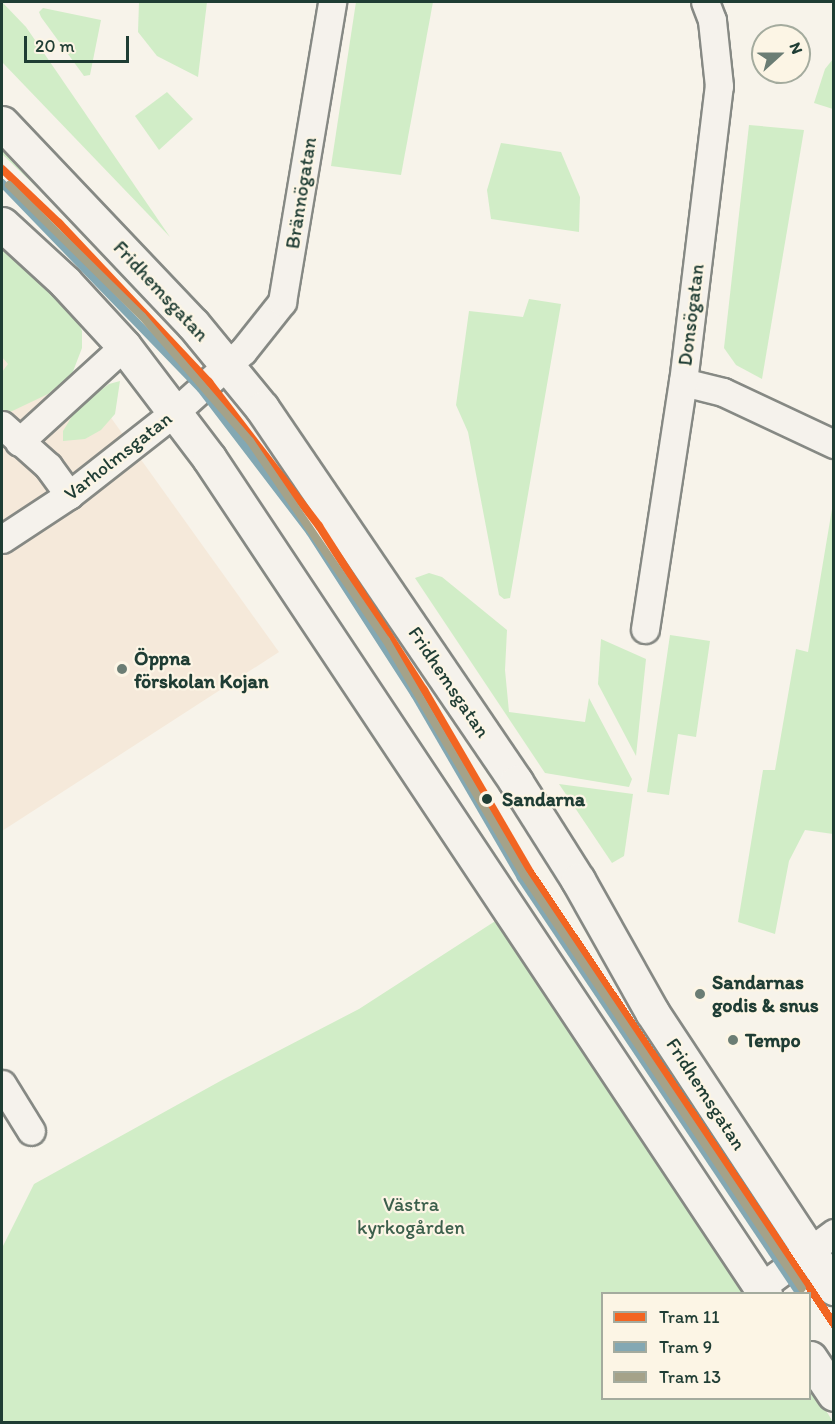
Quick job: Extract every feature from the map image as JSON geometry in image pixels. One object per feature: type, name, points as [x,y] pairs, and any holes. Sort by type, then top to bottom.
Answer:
[{"type":"street","name":"Brännögatan","points":[[229,366],[282,302],[332,2]]},
{"type":"street","name":"Donsögatan","points":[[645,629],[683,382],[719,86],[712,20],[705,2]]},
{"type":"street","name":"Fridhemsgatan","points":[[2,123],[229,366],[330,505],[516,782],[578,880],[652,1012],[822,1243],[834,1288]]},
{"type":"street","points":[[2,224],[65,282],[123,346],[175,412],[478,858],[763,1290],[822,1243]]},
{"type":"street","points":[[69,495],[48,466],[10,434],[123,346]]},
{"type":"street","name":"Varholmsgatan","points":[[2,539],[69,495],[175,412],[229,366]]},
{"type":"street","points":[[683,382],[723,392],[834,444]]},
{"type":"street","points":[[2,1084],[31,1131]]},
{"type":"street","points":[[811,1360],[834,1394]]},
{"type":"shaded area","points":[[2,311],[109,415],[279,652],[2,831]]},
{"type":"green space","points":[[2,2],[26,27],[170,237],[2,62]]},
{"type":"green space","points":[[139,2],[207,2],[198,77],[157,56],[138,32]]},
{"type":"green space","points":[[356,2],[433,2],[401,175],[331,166]]},
{"type":"green space","points":[[43,8],[101,20],[90,75],[84,76],[41,17],[39,12]]},
{"type":"green space","points":[[833,59],[833,109],[814,103],[825,69]]},
{"type":"green space","points":[[167,92],[193,119],[159,150],[135,116]]},
{"type":"green space","points":[[749,125],[804,130],[762,379],[736,365],[724,348]]},
{"type":"green space","points":[[2,138],[149,295],[2,154]]},
{"type":"green space","points":[[501,143],[561,152],[580,197],[579,232],[491,219],[487,190]]},
{"type":"green space","points":[[2,243],[73,311],[82,331],[82,348],[72,374],[48,394],[6,414],[2,408],[2,372],[8,364],[2,357]]},
{"type":"green space","points":[[529,299],[561,304],[510,598],[504,599],[499,595],[468,432],[456,405],[469,311],[523,317]]},
{"type":"green space","points":[[120,381],[115,414],[101,430],[85,439],[63,441],[63,431],[77,408],[109,384]]},
{"type":"green space","points":[[833,503],[833,834],[805,830],[789,861],[775,934],[738,922],[763,770],[775,770],[796,649],[808,652]]},
{"type":"green space","points":[[429,573],[442,577],[507,630],[505,670],[509,712],[585,722],[589,698],[632,779],[629,787],[545,773],[415,578]]},
{"type":"green space","points":[[670,635],[710,641],[696,737],[678,734],[669,795],[647,792]]},
{"type":"green space","points":[[601,639],[646,659],[636,756],[598,684]]},
{"type":"green space","points":[[559,784],[633,794],[624,856],[612,863]]},
{"type":"green space","name":"Västra kyrkogården","points":[[500,918],[749,1292],[601,1292],[601,1400],[811,1400],[811,1386],[833,1422],[2,1422],[2,1248],[34,1184],[224,1079],[359,1009]]},
{"type":"tram line","name":"11","points":[[2,169],[59,223],[209,382],[319,526],[424,690],[530,872],[834,1324]]},
{"type":"tram line","name":"9","points":[[2,183],[201,389],[310,532],[415,695],[521,878],[799,1292]]},
{"type":"tram line","name":"13","points":[[9,185],[142,316],[250,441],[386,640],[524,875],[802,1288]]},
{"type":"place","name":"Öppna förskolan Kojan","points":[[122,669]]},
{"type":"place","name":"Sandarna","points":[[487,799]]},
{"type":"place","name":"Sandarnas godis & snus","points":[[700,994]]},
{"type":"place","name":"Tempo","points":[[733,1040]]}]
